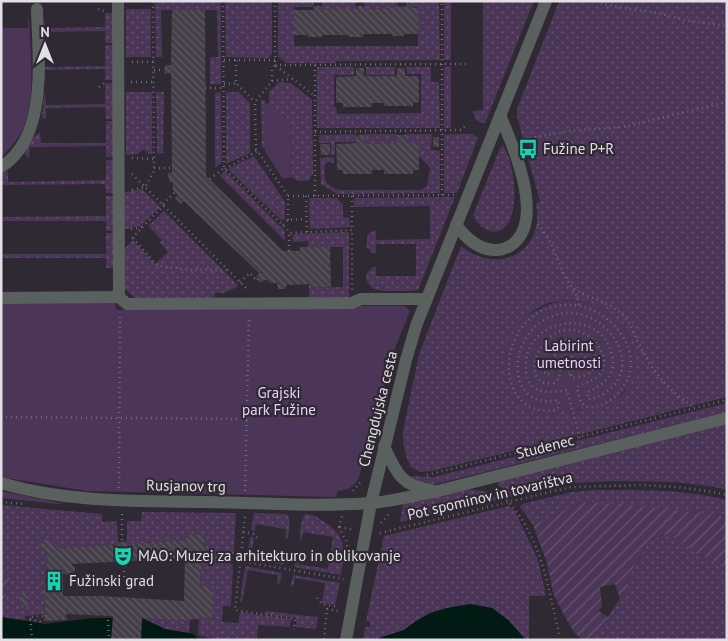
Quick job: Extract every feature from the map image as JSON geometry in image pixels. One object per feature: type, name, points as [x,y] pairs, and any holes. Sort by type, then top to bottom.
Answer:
[{"type":"street","points":[[118,1],[119,252],[121,298],[127,304],[427,299]]},
{"type":"street","name":"Chengdujska cesta","points":[[347,636],[371,502],[406,360],[427,299],[546,1]]},
{"type":"street","points":[[1,166],[19,149],[29,132],[35,116],[38,88],[37,9]]},
{"type":"street","points":[[456,225],[464,235],[477,245],[498,250],[514,244],[521,236],[526,225],[528,215],[523,182],[500,115]]},
{"type":"street","points":[[1,298],[121,298]]},
{"type":"street","name":"Studenec","points":[[371,502],[396,500],[438,491],[727,418]]},
{"type":"street","points":[[384,446],[395,470],[405,482],[417,488],[438,491]]},
{"type":"street","name":"Rusjanov trg","points":[[1,483],[74,498],[121,501],[371,502]]},
{"type":"path","points":[[145,187],[154,171],[153,1]]},
{"type":"path","points":[[223,1],[224,168],[291,233],[352,230]]},
{"type":"path","points":[[275,1],[275,65],[272,69],[272,81],[255,102],[256,149],[288,196],[288,220]]},
{"type":"path","points":[[318,1],[318,7]]},
{"type":"path","points":[[360,1],[360,7]]},
{"type":"path","points":[[401,1],[401,6]]},
{"type":"path","points":[[442,1],[442,195]]},
{"type":"path","points":[[596,1],[612,6],[663,14],[684,20],[727,26]]},
{"type":"path","points":[[224,60],[275,60]]},
{"type":"path","points":[[236,60],[236,84],[255,102]]},
{"type":"path","points":[[118,62],[154,62]]},
{"type":"path","points":[[275,65],[401,66],[467,64]]},
{"type":"path","points":[[275,65],[315,96]]},
{"type":"path","points":[[314,65],[315,196]]},
{"type":"path","points":[[154,70],[164,70]]},
{"type":"path","points":[[272,81],[293,79]]},
{"type":"path","points":[[118,82],[154,82]]},
{"type":"path","points":[[205,88],[236,84]]},
{"type":"path","points":[[521,140],[576,130],[628,126],[727,102]]},
{"type":"path","points":[[315,132],[360,133],[461,130],[467,124]]},
{"type":"path","points":[[210,179],[224,168],[257,151]]},
{"type":"path","points":[[118,159],[154,159]]},
{"type":"path","points":[[118,159],[229,270],[255,303],[247,419],[244,502],[246,511],[236,610],[295,619],[294,630]]},
{"type":"path","points":[[154,168],[172,168]]},
{"type":"path","points":[[119,252],[175,192]]},
{"type":"path","points":[[288,196],[469,195]]},
{"type":"path","points":[[306,196],[307,232]]},
{"type":"path","points":[[352,196],[352,230],[357,301]]},
{"type":"path","points":[[528,215],[547,234],[556,251],[564,274],[574,288],[579,300],[579,306]]},
{"type":"path","points":[[283,225],[288,220],[306,219]]},
{"type":"path","points":[[289,251],[289,234],[291,233]]},
{"type":"path","points":[[133,238],[160,266],[188,270],[229,270]]},
{"type":"path","points":[[240,282],[250,273],[257,281],[258,279]]},
{"type":"path","points":[[574,288],[606,303],[626,318],[648,359],[662,380],[677,396],[695,408]]},
{"type":"path","points":[[119,492],[121,298]]},
{"type":"path","points":[[571,375],[572,378],[588,374],[594,368],[595,362],[589,347],[582,342],[571,339],[556,343],[547,351],[543,363],[544,372],[547,375],[550,374],[555,356],[569,348],[583,353],[587,360],[586,364],[581,365],[572,357],[564,359],[561,364],[559,378],[554,384],[544,384],[535,374],[536,357],[541,346],[550,337],[565,331],[577,331],[589,337],[598,345],[604,357],[604,366],[599,375],[577,387],[583,405],[592,408],[598,407],[615,396],[627,380],[630,367],[628,348],[618,328],[598,312],[579,306],[553,307],[531,319],[520,329],[510,352],[508,365],[512,385],[520,399],[536,409],[556,410],[559,406],[558,400],[544,402],[527,393],[521,384],[518,357],[527,336],[536,326],[561,314],[582,315],[606,326],[618,344],[621,358],[621,371],[612,387],[594,399],[588,399],[587,393],[608,379],[612,371],[613,361],[609,345],[602,336],[586,325],[572,322],[552,326],[541,332],[533,342],[526,359],[529,380],[534,388],[544,393],[567,390],[580,438]]},
{"type":"path","points":[[422,474],[441,472],[727,400]]},
{"type":"path","points":[[1,417],[247,419]]},
{"type":"path","name":"Chengdujska cesta","points":[[349,492],[356,488],[364,476]]},
{"type":"path","points":[[479,480],[496,488],[510,502],[525,522],[544,568],[560,637]]},
{"type":"path","name":"Pot spominov in tovarištva","points":[[394,512],[384,519],[378,534],[572,487],[644,485],[677,487],[727,495]]},
{"type":"path","points":[[122,510],[122,542]]},
{"type":"path","points":[[340,522],[339,527],[345,528]]},
{"type":"path","points":[[243,532],[254,534],[259,540]]},
{"type":"path","points":[[124,561],[124,580]]},
{"type":"path","points":[[240,561],[344,579]]},
{"type":"path","points":[[317,598],[322,604],[339,609],[327,609],[324,638]]},
{"type":"path","points":[[32,640],[30,617],[44,616]]},
{"type":"path","points":[[30,620],[41,622],[40,619]]},
{"type":"path","points":[[108,620],[109,640]]},
{"type":"green space","points":[[155,1],[221,1],[221,84],[210,84],[210,57],[218,57],[217,10],[161,10],[162,57],[156,57]]},
{"type":"green space","points":[[225,1],[272,1],[272,54],[268,58],[226,57]]},
{"type":"green space","points":[[278,1],[314,1],[314,7],[294,7],[294,46],[418,46],[418,7],[406,7],[406,1],[439,2],[440,60],[286,63],[278,57]]},
{"type":"green space","points":[[322,1],[356,1],[356,9],[322,9]]},
{"type":"green space","points":[[364,1],[397,1],[397,8],[364,9]]},
{"type":"green space","points":[[444,1],[451,1],[451,60],[444,60]]},
{"type":"green space","points":[[483,1],[534,1],[485,123],[476,120],[473,111],[483,110]]},
{"type":"green space","points":[[559,1],[727,1],[727,397],[582,434],[574,409],[594,409],[611,403],[623,394],[631,379],[633,351],[628,335],[617,321],[603,310],[586,303],[568,300],[550,303],[533,311],[515,333],[506,352],[505,363],[551,415],[569,408],[577,435],[432,471],[420,472],[409,466],[404,448],[403,431],[419,354],[461,246],[476,255],[490,259],[504,259],[516,254],[526,246],[533,235],[537,221],[536,204],[540,201],[528,159],[534,157],[529,142],[524,144],[517,109]]},
{"type":"green space","points":[[126,9],[151,9],[151,57],[126,57]]},
{"type":"green space","points":[[105,13],[114,13],[114,43],[105,43],[105,31],[45,32],[44,42],[44,17],[45,28],[105,27]]},
{"type":"green space","points":[[28,17],[31,88],[28,115],[17,139],[1,157],[1,28],[28,28]]},
{"type":"green space","points":[[105,45],[114,45],[114,80],[105,80],[105,69],[45,70],[44,80],[44,56],[45,67],[105,66]]},
{"type":"green space","points":[[317,67],[354,67],[354,75],[334,75],[334,107],[336,107],[337,114],[421,113],[421,74],[407,74],[407,67],[431,67],[431,82],[439,82],[440,128],[317,128]]},
{"type":"green space","points":[[366,67],[395,67],[395,75],[366,75]]},
{"type":"green space","points":[[444,67],[451,67],[451,128],[444,128]]},
{"type":"green space","points":[[279,82],[291,83],[312,100],[313,174],[308,181],[297,181],[292,177],[291,122],[269,103],[269,92]]},
{"type":"green space","points":[[105,83],[114,83],[114,119],[106,119],[105,107],[46,108],[46,119],[42,118],[44,94],[46,105],[105,104]]},
{"type":"green space","points":[[126,92],[152,92],[152,154],[148,154],[144,149],[138,154],[126,155]]},
{"type":"green space","points":[[156,92],[164,92],[163,153],[157,154]]},
{"type":"green space","points":[[221,92],[222,162],[215,168],[215,93]]},
{"type":"green space","points":[[226,92],[239,92],[250,103],[250,153],[226,164]]},
{"type":"green space","points":[[261,100],[265,100],[266,148],[262,148]]},
{"type":"green space","points":[[265,103],[269,103],[291,122],[292,177],[283,179],[265,152]]},
{"type":"green space","points":[[106,121],[114,121],[115,157],[106,157],[106,146],[30,147],[29,158],[25,155],[30,142],[40,133],[41,143],[106,143]]},
{"type":"green space","points":[[356,134],[356,142],[335,142],[335,155],[331,155],[331,143],[319,143],[319,135]]},
{"type":"green space","points":[[364,134],[397,134],[397,143],[364,144]]},
{"type":"green space","points":[[405,134],[432,134],[431,150],[440,151],[440,193],[337,194],[321,184],[320,158],[334,157],[334,163],[328,162],[325,165],[325,178],[330,186],[339,190],[420,190],[427,186],[430,168],[419,156],[419,144],[406,143]]},
{"type":"green space","points":[[444,134],[472,134],[478,138],[457,193],[444,193]]},
{"type":"green space","points":[[503,145],[512,172],[514,204],[509,222],[500,231],[495,232],[484,229],[473,215],[500,148]]},
{"type":"green space","points":[[254,156],[285,202],[285,218],[282,221],[228,169]]},
{"type":"green space","points":[[106,160],[115,160],[115,193],[106,193],[105,184],[1,185],[1,174],[8,171],[8,182],[106,180]]},
{"type":"green space","points":[[225,171],[285,231],[285,241],[220,176]]},
{"type":"green space","points":[[142,189],[160,207],[140,226],[122,230],[122,193]]},
{"type":"green space","points":[[106,196],[115,196],[115,231],[106,231],[106,221],[1,221],[1,217],[106,216]]},
{"type":"green space","points":[[455,197],[418,290],[381,291],[372,288],[369,285],[366,274],[373,267],[376,267],[376,276],[416,276],[416,244],[376,244],[376,253],[372,253],[366,246],[368,234],[376,230],[376,240],[430,239],[430,206],[354,207],[354,198]]},
{"type":"green space","points":[[309,198],[337,198],[343,205],[343,217],[349,218],[350,227],[310,229]]},
{"type":"green space","points":[[164,211],[238,285],[237,287],[224,293],[215,293],[214,299],[136,299],[122,286],[122,251],[133,240],[155,264],[168,252],[159,242],[162,240],[148,226]]},
{"type":"green space","points":[[349,232],[349,299],[309,299],[309,288],[343,287],[343,247],[308,247],[308,241],[293,242],[293,234]]},
{"type":"green space","points":[[106,233],[115,233],[115,268],[106,268],[106,258],[1,258],[1,254],[106,254]]},
{"type":"green space","name":"Grajski park Fužine","points":[[1,300],[115,300],[116,310],[251,309],[251,306],[405,306],[410,311],[391,358],[360,475],[350,487],[338,491],[336,497],[87,491],[1,477]]},
{"type":"green space","name":"Labirint umetnosti","points":[[559,301],[587,303],[609,313],[627,334],[633,347],[635,360],[633,373],[628,385],[612,404],[594,411],[575,409],[582,434],[577,435],[569,408],[550,415],[544,415],[528,409],[519,402],[513,393],[508,384],[506,373],[507,351],[510,340],[519,324],[534,312]]},
{"type":"green space","points":[[727,403],[727,412],[436,484],[430,485],[409,478],[412,476],[434,477]]},
{"type":"green space","points":[[727,424],[727,490],[676,482],[614,481],[571,483],[511,497],[497,484],[501,480]]},
{"type":"green space","points":[[466,489],[489,492],[498,500],[400,522],[403,504]]},
{"type":"green space","points":[[595,490],[661,491],[711,496],[727,500],[727,518],[712,514],[582,502],[533,525],[520,507],[522,504],[572,492]]},
{"type":"green space","points":[[1,491],[65,504],[1,498]]},
{"type":"green space","points":[[582,502],[621,504],[712,514],[727,518],[727,571],[713,560],[696,554],[680,540],[664,535],[654,538],[646,545],[630,574],[628,587],[620,599],[615,584],[600,587],[602,607],[599,611],[608,617],[592,640],[582,640],[574,632],[553,593],[547,563],[533,525]]},
{"type":"green space","points":[[1,505],[102,514],[102,522],[117,521],[118,545],[54,548],[54,543],[51,540],[43,540],[41,548],[47,553],[45,590],[43,592],[45,593],[44,614],[25,616],[25,620],[1,617],[1,609],[11,574],[1,571]]},
{"type":"green space","points":[[509,506],[515,511],[538,560],[546,596],[529,596],[529,640],[526,640],[508,620],[492,608],[470,604],[416,621],[404,630],[385,637],[363,640],[365,627],[370,627],[370,622],[366,621],[384,536]]},
{"type":"green space","points":[[142,512],[236,513],[234,554],[229,559],[233,566],[231,606],[223,606],[222,622],[238,623],[240,612],[291,619],[290,627],[258,625],[257,640],[219,640],[198,635],[199,619],[212,618],[200,586],[202,553],[205,552],[204,534],[186,535],[186,540],[127,544],[127,521],[141,521]]},
{"type":"green space","points":[[254,513],[287,514],[290,521],[288,537],[285,539],[286,529],[256,524],[255,531],[251,530]]},
{"type":"green space","points":[[305,514],[319,518],[338,534],[344,552],[341,575],[294,567],[298,554],[298,564],[328,569],[333,537],[303,532],[301,541],[300,528]]},
{"type":"green space","points":[[664,535],[680,540],[696,554],[713,560],[727,571],[727,640],[592,640],[628,587],[630,574],[646,545],[654,538]]},
{"type":"green space","points":[[250,537],[254,537],[251,556],[280,561],[282,552],[285,554],[283,565],[247,558]]},
{"type":"green space","points":[[245,566],[282,573],[280,583],[277,585],[278,575],[248,570],[242,602],[240,602]]},
{"type":"green space","points":[[1,571],[11,574],[1,609]]},
{"type":"green space","points":[[293,575],[340,583],[335,605],[322,603],[325,583],[295,578],[293,588],[291,585]]},
{"type":"green space","points":[[265,611],[318,617],[316,629],[296,627],[296,618],[264,614]]},
{"type":"green space","points":[[142,618],[190,619],[189,633],[165,629]]},
{"type":"shaded area","points":[[470,604],[492,608],[508,620],[526,640],[373,640],[404,630],[430,613]]},
{"type":"shaded area","points":[[1,617],[45,624],[93,618],[142,618],[165,629],[194,634],[198,640],[1,640]]},
{"type":"building","points":[[397,6],[418,8],[419,34],[392,36],[392,34],[363,34],[363,37],[322,35],[322,37],[308,37],[308,35],[294,35],[294,10],[314,10],[314,7],[322,7],[322,9],[356,9],[356,7],[364,7],[364,9],[397,8]]},
{"type":"building","points":[[172,10],[205,10],[206,176],[283,251],[300,251],[300,247],[330,247],[331,287],[309,288],[309,284],[286,285],[286,289],[278,289],[277,283],[270,283],[266,279],[261,283],[256,277],[259,273],[184,201],[181,204],[175,198],[178,195],[173,190],[173,183],[169,182],[168,173],[172,173],[171,73],[164,74],[165,65],[171,65]]},
{"type":"building","points":[[356,68],[364,68],[364,76],[397,76],[397,68],[405,68],[405,76],[419,76],[419,102],[413,103],[413,106],[384,106],[384,103],[372,103],[372,107],[343,107],[343,103],[336,103],[336,77],[356,76]]},
{"type":"building","points":[[364,135],[364,144],[397,143],[397,135],[406,135],[406,143],[419,143],[419,170],[413,170],[413,174],[384,174],[384,170],[372,170],[372,174],[343,174],[343,170],[337,170],[336,144],[356,143],[356,136]]},
{"type":"building","points":[[433,137],[439,137],[439,147],[433,147]]},
{"type":"building","points":[[320,144],[330,144],[330,155],[321,155]]},
{"type":"building","points":[[571,365],[574,374],[569,376],[566,366]]},
{"type":"building","name":"Fužinski grad","points":[[204,534],[205,553],[202,553],[200,586],[213,587],[212,618],[181,620],[142,618],[141,640],[111,640],[113,616],[66,614],[67,620],[44,621],[45,593],[43,593],[43,590],[45,590],[47,553],[41,548],[43,540],[51,540],[54,543],[54,548],[118,545],[118,542],[127,541],[127,544],[186,540],[186,535]],"holes":[[[185,558],[184,601],[101,596],[63,596],[63,573],[69,576],[74,573],[75,568],[71,564]]]},
{"type":"building","points":[[25,591],[28,607],[22,608],[19,592]]},
{"type":"place","name":"Fužine P+R","points":[[528,149]]},
{"type":"place","name":"MAO: Muzej za arhitekturo in oblikovanje","points":[[123,556]]},
{"type":"place","name":"Fužinski grad","points":[[54,581]]}]
